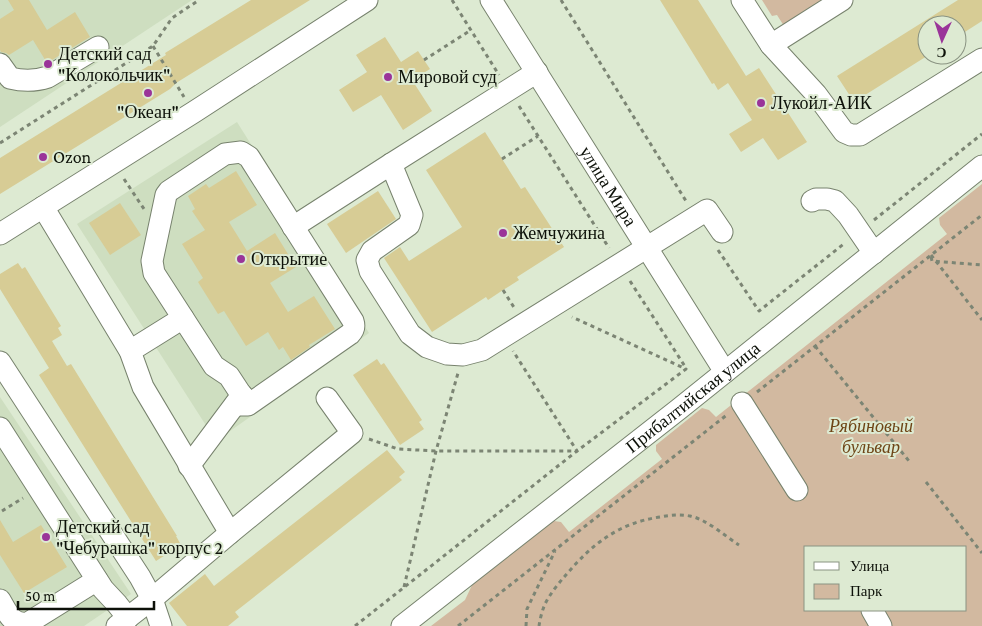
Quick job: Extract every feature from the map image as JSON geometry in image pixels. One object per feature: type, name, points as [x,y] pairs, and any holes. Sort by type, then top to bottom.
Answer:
[{"type":"street","points":[[0,234],[367,0]]},
{"type":"street","name":"улица Мира","points":[[491,0],[725,372]]},
{"type":"street","points":[[742,0],[771,45],[816,94],[844,132],[851,136],[860,135],[982,59]]},
{"type":"street","points":[[771,45],[842,0]]},
{"type":"street","points":[[0,64],[10,78],[17,80],[40,79],[48,77],[98,47]]},
{"type":"street","points":[[293,227],[537,72]]},
{"type":"street","points":[[189,466],[241,402],[350,334],[355,326],[249,157],[241,152],[225,154],[169,191],[164,200],[152,261],[154,273],[214,366],[229,376],[241,402]]},
{"type":"street","points":[[391,164],[412,215],[409,225],[372,251],[367,260],[370,271],[410,334],[427,347],[448,354],[463,355],[482,350],[707,210],[720,240]]},
{"type":"street","name":"Прибалтийская улица","points":[[402,626],[725,372],[982,166]]},
{"type":"street","points":[[812,201],[827,199],[835,201],[848,215],[874,253]]},
{"type":"street","points":[[44,207],[130,351],[143,387],[230,533]]},
{"type":"street","points":[[130,351],[183,318]]},
{"type":"street","points":[[0,362],[140,577],[152,599],[161,626]]},
{"type":"street","points":[[0,428],[103,589],[118,604],[122,622],[352,433],[327,398]]},
{"type":"street","points":[[742,403],[798,490]]},
{"type":"street","points":[[0,600],[13,620],[18,624],[23,624],[97,580]]},
{"type":"street","points":[[873,611],[881,626]]},
{"type":"path","points":[[0,143],[153,46],[172,18],[199,0]]},
{"type":"path","points":[[452,0],[686,369]]},
{"type":"path","points":[[561,0],[696,217]]},
{"type":"path","points":[[424,60],[471,30]]},
{"type":"path","points":[[153,46],[194,112]]},
{"type":"path","points":[[502,159],[538,136]]},
{"type":"path","points":[[113,163],[158,231]]},
{"type":"path","points":[[458,626],[982,215]]},
{"type":"path","points":[[720,240],[759,311]]},
{"type":"path","points":[[931,255],[932,261],[982,265]]},
{"type":"path","points":[[931,255],[982,320]]},
{"type":"path","points":[[550,307],[686,369]]},
{"type":"path","points":[[504,336],[577,451]]},
{"type":"path","points":[[815,346],[909,461]]},
{"type":"path","points":[[404,588],[436,451],[463,355]]},
{"type":"path","points":[[355,626],[577,451],[686,369]]},
{"type":"path","points":[[352,433],[398,449],[436,451],[577,451]]},
{"type":"path","points":[[926,482],[982,553]]},
{"type":"path","points":[[538,626],[546,604],[560,582],[575,564],[609,535],[629,525],[649,518],[672,515],[691,516],[704,522],[739,545]]},
{"type":"path","points":[[526,626],[528,609],[555,550]]},
{"type":"shaded area","name":"Детский сад \"Колокольчик\"","points":[[0,0],[192,0],[0,127]]},
{"type":"shaded area","points":[[237,122],[369,333],[223,436],[207,427],[77,224]]},
{"type":"shaded area","name":"Детский сад \"Чебурашка\" корпус 2","points":[[0,397],[131,594],[84,626],[0,626]]},
{"type":"green space","points":[[762,0],[825,0],[784,26],[777,15],[772,16]]},
{"type":"green space","name":"Рябиновый бульвар","points":[[982,184],[982,626],[431,626],[465,600],[473,583],[554,521],[561,522],[569,532],[662,459],[656,451],[656,445],[702,408],[709,410],[716,417],[947,234],[940,225],[939,218]]},
{"type":"building","points":[[8,0],[29,0],[47,30],[75,12],[90,37],[47,63],[33,40],[9,55],[1,52],[0,19],[14,10]]},
{"type":"building","points":[[251,0],[310,0],[0,194],[0,158]]},
{"type":"building","points":[[660,0],[698,0],[746,76],[759,68],[807,142],[778,160],[763,138],[741,152],[729,134],[752,120],[728,83],[718,90],[714,83],[712,84]]},
{"type":"building","points":[[958,0],[982,0],[982,21],[967,31],[967,15],[934,15]]},
{"type":"building","points":[[917,26],[917,62],[854,102],[837,76]]},
{"type":"building","points":[[385,37],[401,62],[418,51],[430,69],[412,80],[432,111],[403,130],[381,95],[353,112],[339,90],[367,72],[356,55]]},
{"type":"building","name":"Жемчужина","points":[[485,132],[521,189],[525,187],[564,247],[517,277],[519,280],[488,300],[486,297],[432,332],[384,258],[400,247],[409,261],[462,227],[426,170]]},
{"type":"building","name":"Открытие","points":[[236,171],[257,205],[229,222],[247,251],[275,233],[296,267],[270,283],[288,312],[314,296],[335,329],[309,345],[310,347],[291,360],[283,347],[279,350],[268,332],[246,346],[224,311],[218,314],[198,282],[203,278],[182,244],[205,230],[192,211],[195,209],[188,196],[206,184],[209,188]]},
{"type":"building","points":[[378,191],[396,219],[346,253],[327,224]]},
{"type":"building","points":[[120,203],[141,235],[110,255],[89,223]]},
{"type":"building","points":[[18,263],[22,269],[25,267],[61,326],[58,328],[62,335],[52,341],[67,366],[71,364],[177,536],[181,545],[156,561],[39,375],[49,368],[0,289],[0,274]]},
{"type":"building","points":[[377,359],[381,365],[384,363],[422,420],[419,422],[424,429],[400,445],[353,375]]},
{"type":"building","points":[[387,450],[405,472],[399,477],[402,480],[235,612],[239,617],[228,626],[187,626],[169,603],[205,574],[214,586]]},
{"type":"building","points":[[0,520],[13,542],[41,525],[67,567],[24,593],[0,555]]},
{"type":"place","name":"Детский сад \"Колокольчик\"","points":[[48,64]]},
{"type":"place","name":"Мировой суд","points":[[388,77]]},
{"type":"place","name":"\"Океан\"","points":[[148,93]]},
{"type":"place","name":"Лукойл-АИК","points":[[761,103]]},
{"type":"place","name":"Ozon","points":[[43,157]]},
{"type":"place","name":"Жемчужина","points":[[503,233]]},
{"type":"place","name":"Открытие","points":[[241,259]]},
{"type":"place","name":"Детский сад \"Чебурашка\" корпус 2","points":[[46,537]]}]
